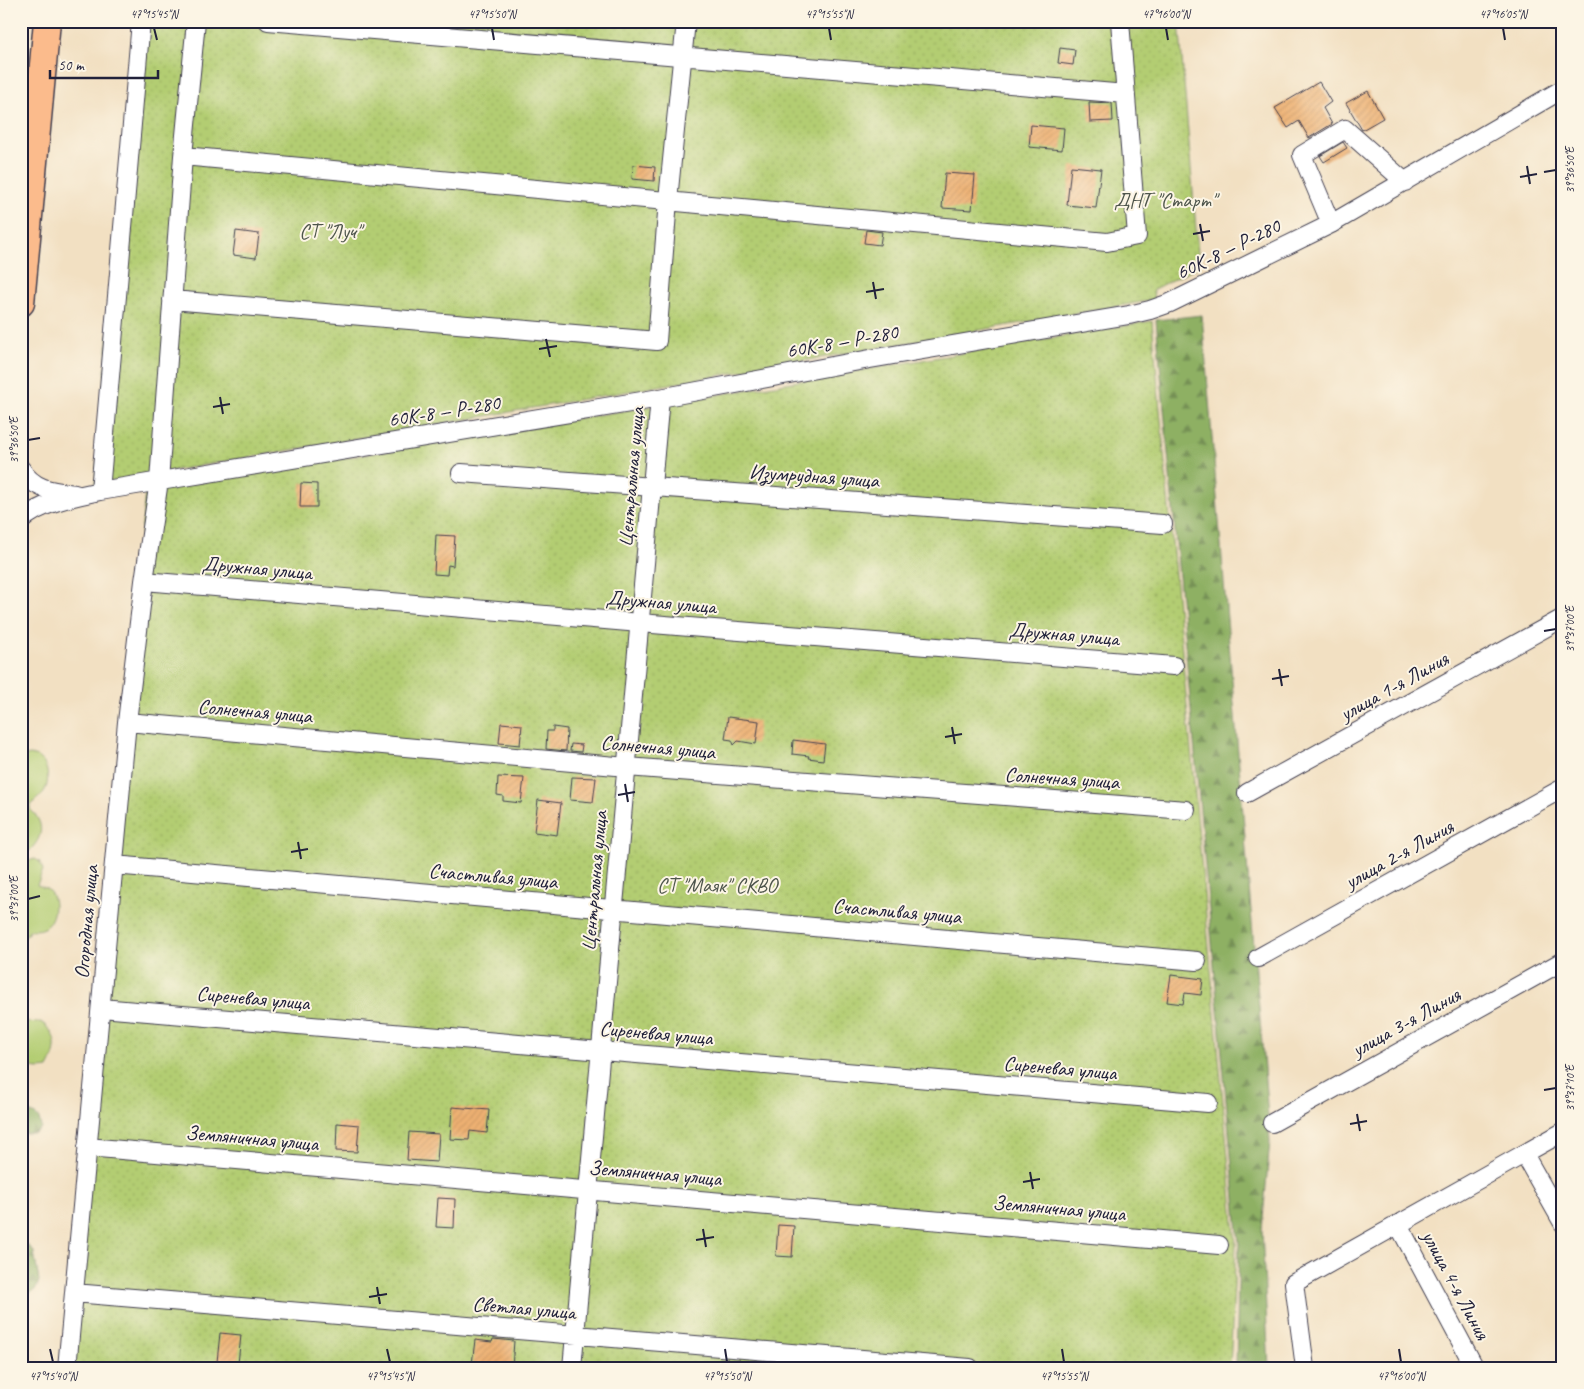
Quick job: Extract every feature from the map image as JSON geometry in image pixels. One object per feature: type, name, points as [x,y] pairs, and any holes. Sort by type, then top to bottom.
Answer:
[{"type":"highway","points":[[21,303],[30,109],[47,21]]},
{"type":"street","points":[[100,491],[141,21]]},
{"type":"street","name":"Огородная улица","points":[[67,1368],[128,722],[144,581],[159,481],[183,156],[196,21]]},
{"type":"street","points":[[268,21],[1126,94]]},
{"type":"street","points":[[172,300],[656,341],[686,21]]},
{"type":"street","points":[[183,156],[1107,242],[1136,236],[1120,21]]},
{"type":"street","name":"60К-8 — Р-280","points":[[21,521],[37,510],[51,504],[100,491],[660,398],[1150,310],[1170,303],[1331,224],[1560,95]]},
{"type":"street","points":[[1331,224],[1302,155],[1346,129],[1405,182]]},
{"type":"street","name":"Центральная улица","points":[[572,1368],[660,398]]},
{"type":"street","name":"60К-8 — Р-280","points":[[21,469],[27,478],[41,488],[80,495]]},
{"type":"street","name":"Изумрудная улица","points":[[461,473],[1163,524]]},
{"type":"street","name":"Дружная улица","points":[[144,581],[1174,666]]},
{"type":"street","name":"улица 1-я Линия","points":[[1247,793],[1563,618]]},
{"type":"street","name":"Солнечная улица","points":[[128,722],[627,767],[1186,810]]},
{"type":"street","name":"улица 2-я Линия","points":[[1258,958],[1563,788]]},
{"type":"street","name":"Счастливая улица","points":[[114,865],[1197,961]]},
{"type":"street","name":"улица 3-я Линия","points":[[1272,1123],[1563,961]]},
{"type":"street","name":"Сиреневая улица","points":[[101,1008],[1208,1103]]},
{"type":"street","name":"улица 4-я Линия","points":[[1305,1368],[1294,1283],[1563,1132]]},
{"type":"street","name":"Земляничная улица","points":[[88,1147],[1219,1245]]},
{"type":"street","points":[[1524,1154],[1563,1223]]},
{"type":"street","name":"улица 4-я Линия","points":[[1398,1224],[1474,1368]]},
{"type":"street","name":"Светлая улица","points":[[74,1293],[970,1368]]},
{"type":"green space","name":"СТ \"Луч\"","points":[[136,21],[1179,21],[1199,266],[1154,289],[1153,300],[95,484]]},
{"type":"green space","points":[[1202,315],[1270,1141],[1262,1230],[1269,1368],[1236,1368],[1239,1244],[1156,320]]},
{"type":"green space","name":"СТ \"Маяк\" СКВО","points":[[1152,321],[1236,1245],[1230,1368],[64,1368],[145,492]]},
{"type":"green space","points":[[30,755],[39,758],[44,763],[48,779],[45,790],[30,809],[39,821],[40,832],[36,843],[26,854],[26,861],[35,859],[40,862],[43,870],[37,885],[48,890],[51,894],[54,911],[50,922],[46,926],[41,929],[30,930],[23,940],[24,955],[21,972],[21,757]]},
{"type":"green space","points":[[41,1022],[51,1032],[54,1038],[55,1049],[48,1068],[37,1069],[27,1066],[21,1061],[21,1023]]},
{"type":"green space","points":[[21,1110],[38,1117],[41,1128],[35,1133],[21,1133]]},
{"type":"green space","points":[[21,1246],[29,1246],[34,1252],[39,1281],[36,1289],[25,1297],[21,1297]]},
{"type":"building","points":[[1060,48],[1075,50],[1073,65],[1058,63]]},
{"type":"building","points":[[1319,82],[1331,102],[1323,108],[1332,124],[1309,138],[1299,121],[1288,128],[1275,108]]},
{"type":"building","points":[[1368,91],[1383,118],[1362,130],[1346,103]]},
{"type":"building","points":[[1089,102],[1112,103],[1113,121],[1090,122]]},
{"type":"building","points":[[1031,125],[1064,128],[1062,150],[1029,147]]},
{"type":"building","points":[[1343,142],[1347,148],[1324,162],[1320,156]]},
{"type":"building","points":[[633,165],[655,167],[654,181],[632,179]]},
{"type":"building","points":[[1071,166],[1101,169],[1096,208],[1067,205]]},
{"type":"building","points":[[945,173],[975,175],[972,210],[942,208]]},
{"type":"building","points":[[866,230],[882,232],[880,245],[864,243]]},
{"type":"building","points":[[236,231],[259,234],[256,258],[233,255]]},
{"type":"building","points":[[301,483],[317,484],[317,507],[300,507]]},
{"type":"building","points":[[436,535],[455,536],[453,566],[448,565],[447,575],[434,574]]},
{"type":"building","points":[[728,717],[759,721],[756,744],[738,741],[734,745],[732,740],[725,739]]},
{"type":"building","points":[[501,723],[522,725],[520,745],[499,743]]},
{"type":"building","points":[[553,727],[567,729],[566,751],[546,749],[547,731],[553,731]]},
{"type":"building","points":[[793,740],[825,744],[823,760],[792,754]]},
{"type":"building","points":[[571,744],[582,745],[581,752],[570,751]]},
{"type":"building","points":[[498,777],[524,778],[521,803],[503,801],[503,796],[497,795]]},
{"type":"building","points":[[572,777],[596,778],[593,802],[570,800]]},
{"type":"building","points":[[538,800],[561,803],[557,835],[534,832]]},
{"type":"building","points":[[1171,975],[1203,979],[1201,995],[1185,993],[1183,1004],[1167,1002]]},
{"type":"building","points":[[452,1107],[489,1110],[487,1133],[470,1131],[469,1140],[450,1139]]},
{"type":"building","points":[[337,1123],[359,1125],[357,1152],[336,1151]]},
{"type":"building","points":[[409,1132],[439,1134],[437,1162],[407,1160]]},
{"type":"building","points":[[438,1198],[455,1199],[454,1228],[436,1227]]},
{"type":"building","points":[[778,1225],[794,1226],[792,1257],[776,1256]]},
{"type":"building","points":[[220,1333],[241,1335],[238,1364],[217,1362]]},
{"type":"building","points":[[493,1339],[514,1341],[512,1368],[490,1368],[490,1366],[472,1364],[475,1340],[492,1342]]},
{"type":"park label","name":"ДНТ \"Старт\"","points":[[1165,200]]}]
